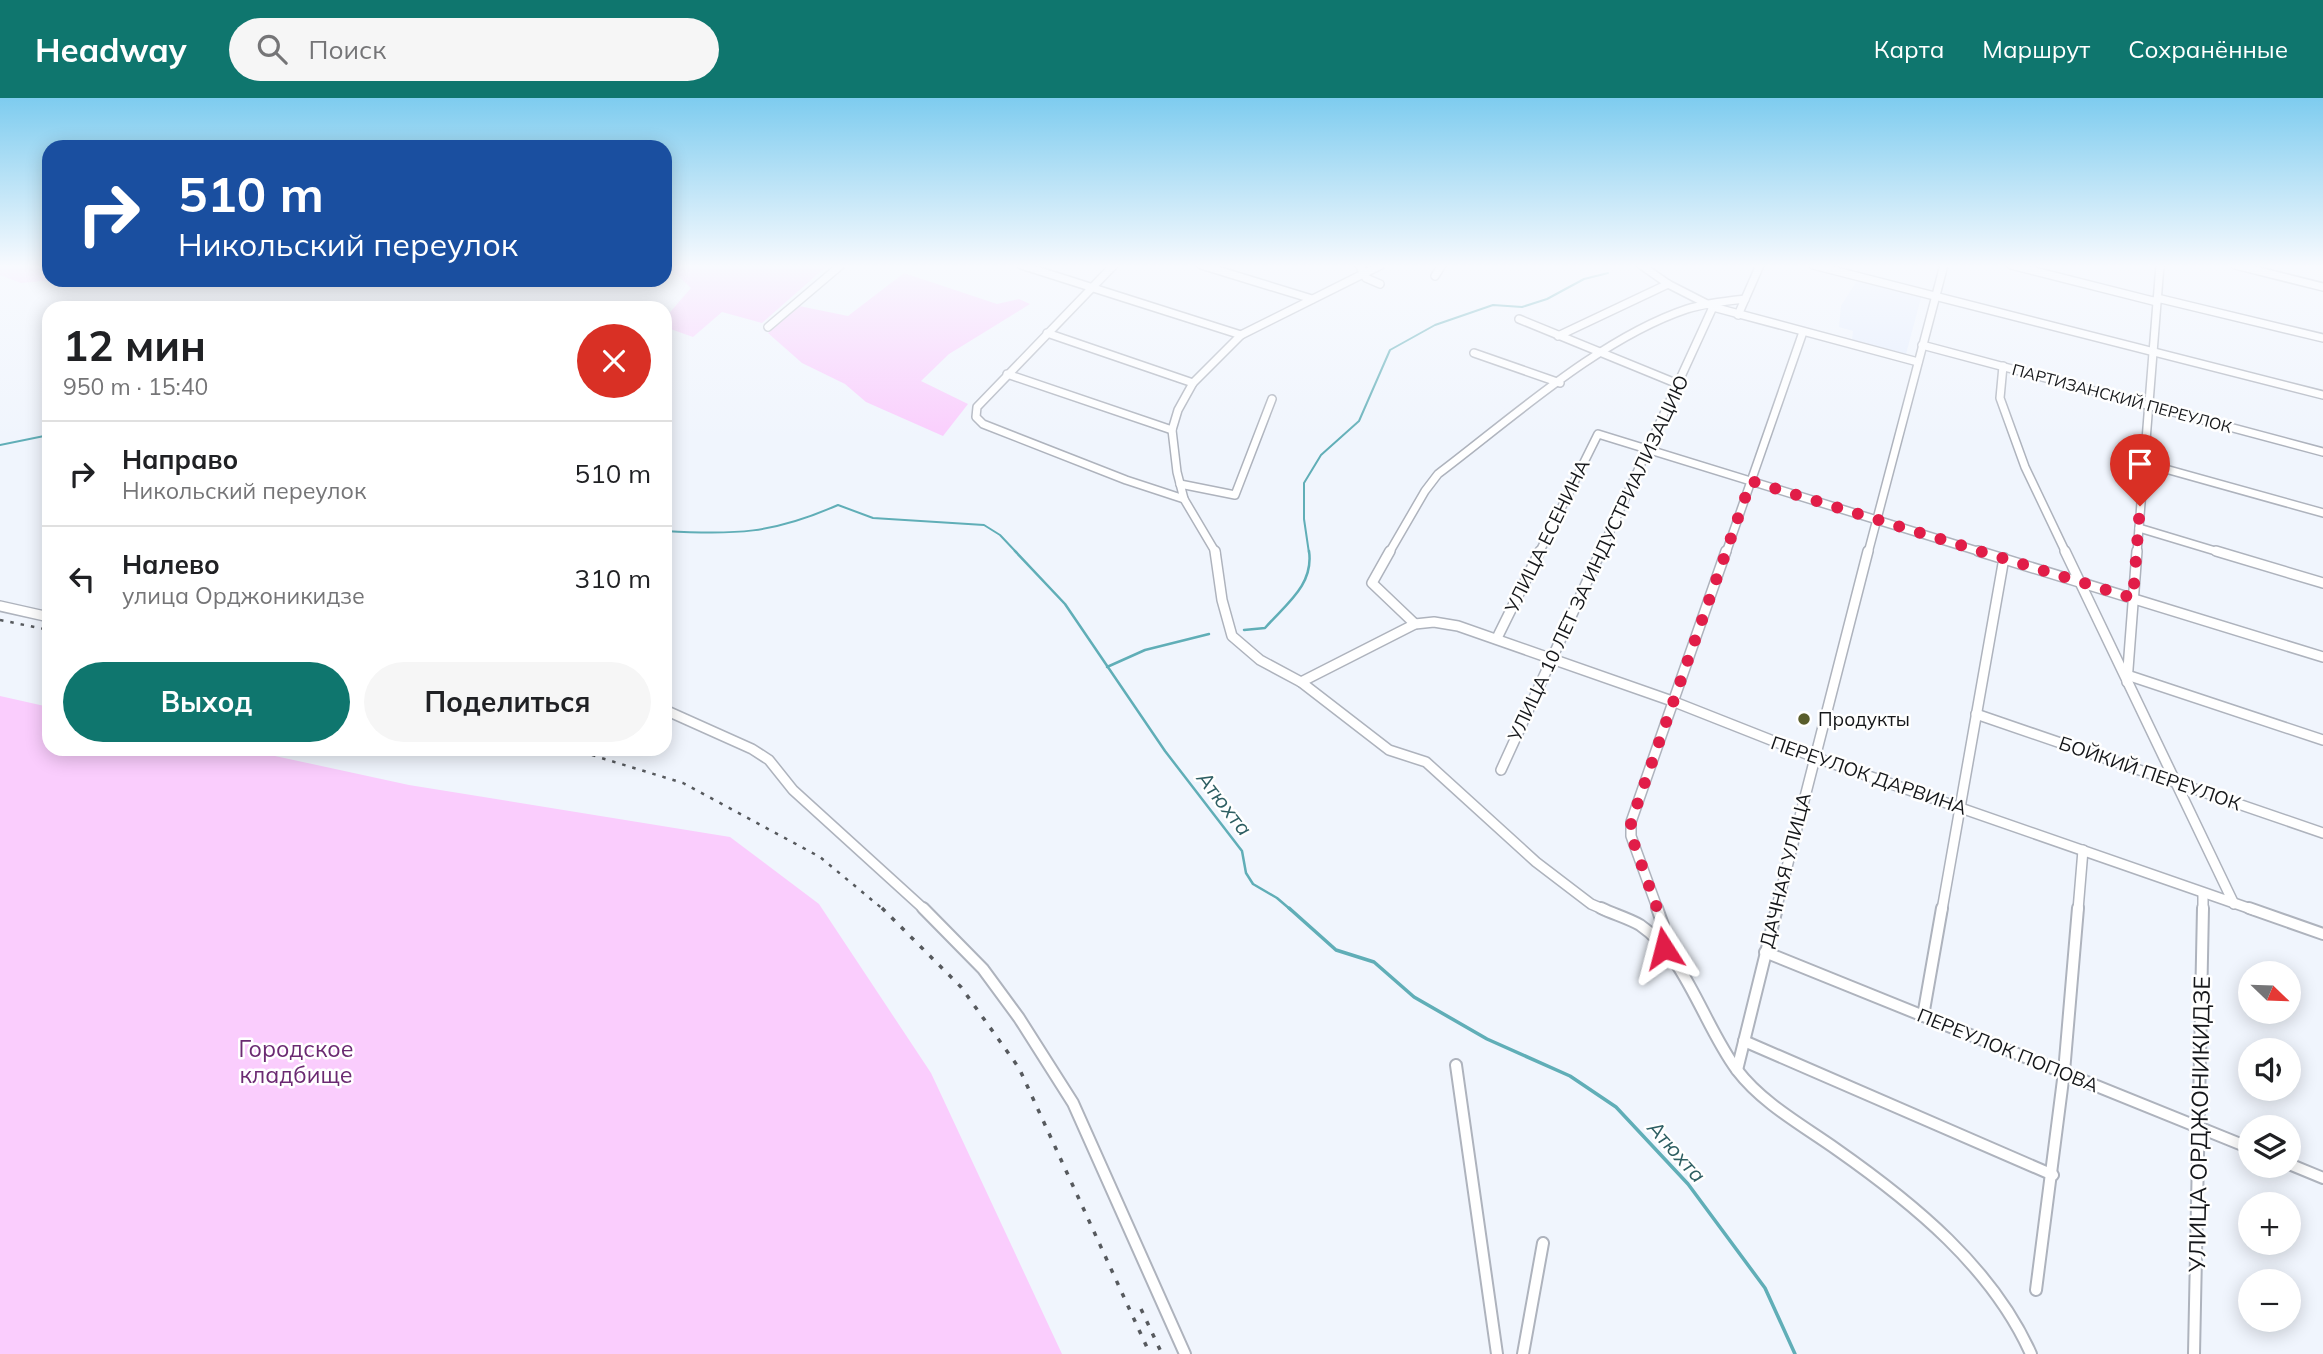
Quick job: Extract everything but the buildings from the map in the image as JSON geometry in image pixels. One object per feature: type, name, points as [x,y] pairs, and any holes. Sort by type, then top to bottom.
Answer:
[{"type":"street","points":[[768,327],[772,324]]},
{"type":"street","points":[[1055,324],[977,407],[976,417],[983,424],[1184,499]]},
{"type":"street","points":[[1205,324],[1241,335]]},
{"type":"street","points":[[1263,324],[1241,335],[1193,383],[1178,410],[1172,430],[1184,499],[1213,545],[1218,558],[1222,600],[1232,636],[1260,660],[1301,682],[1389,750],[1426,762],[1536,862],[1591,904],[1639,925],[1664,948],[1737,1070],[1764,1098],[1889,1186],[1972,1263],[2017,1323],[2031,1354]]},
{"type":"street","points":[[1530,324],[1678,384]]},
{"type":"street","points":[[1558,336],[1584,324]]},
{"type":"street","points":[[1301,682],[1415,624],[1372,583],[1425,491],[1438,474],[1600,353],[1657,324]]},
{"type":"street","name":"УЛИЦА 10 ЛЕТ ЗА ИНДУСТРИАЛИЗАЦИЮ","points":[[1501,770],[1678,384],[1702,324]]},
{"type":"street","points":[[1771,324],[1918,362]]},
{"type":"street","name":"ДАЧНАЯ УЛИЦА","points":[[1737,1070],[1814,757],[1928,324]]},
{"type":"street","points":[[2042,324],[2323,395]]},
{"type":"street","points":[[2127,678],[2155,324]]},
{"type":"street","points":[[2260,324],[2323,338]]},
{"type":"street","points":[[1664,948],[1663,925],[1631,835],[1631,822],[1803,332]]},
{"type":"street","points":[[1046,333],[1193,383]]},
{"type":"street","name":"ПАРТИЗАНСКИЙ ПЕРЕУЛОК","points":[[1922,345],[2323,452]]},
{"type":"street","points":[[1474,353],[1560,383]]},
{"type":"street","points":[[2003,366],[2000,398],[2025,467],[2174,782],[2235,904]]},
{"type":"street","points":[[1007,374],[1172,430]]},
{"type":"street","points":[[1180,484],[1235,495],[1272,399]]},
{"type":"street","name":"УЛИЦА ЕСЕНИНА","points":[[1497,638],[1598,434],[1648,449]]},
{"type":"street","points":[[1648,449],[2323,657]]},
{"type":"street","points":[[2144,463],[2323,513]]},
{"type":"street","points":[[2139,528],[2323,583]]},
{"type":"street","points":[[1923,1016],[2004,558]]},
{"type":"street","points":[[0,606],[42,615]]},
{"type":"street","name":"ПЕРЕУЛОК ДАРВИНА","points":[[1415,624],[1434,622],[1497,638],[1672,701],[1814,757],[2323,934]]},
{"type":"street","points":[[2127,678],[2323,740]]},
{"type":"street","points":[[672,713],[752,749],[769,760],[793,790],[907,892],[983,970],[1019,1018],[1073,1103],[1185,1354]]},
{"type":"street","name":"БОЙКИЙ ПЕРЕУЛОК","points":[[1976,714],[2323,833]]},
{"type":"street","points":[[2036,1290],[2053,1175],[2083,850]]},
{"type":"street","name":"УЛИЦА ОРДЖОНИКИДЗЕ","points":[[2194,1354],[2203,893]]},
{"type":"street","name":"ПЕРЕУЛОК ПОПОВА","points":[[1765,952],[2238,1143]]},
{"type":"street","points":[[1744,1041],[2053,1175]]},
{"type":"street","points":[[1456,1065],[1497,1354]]},
{"type":"street","points":[[2301,1169],[2323,1178]]},
{"type":"street","points":[[1523,1354],[1542,1243]]},
{"type":"shaded area","points":[[1839,324],[1914,324],[1906,354],[1852,340],[1853,331],[1839,327]]},
{"type":"green space","points":[[672,324],[709,324],[693,337],[672,330]]},
{"type":"green space","points":[[779,324],[998,324],[949,354],[921,381],[968,404],[943,436],[866,402],[845,384],[802,363],[768,333]]},
{"type":"green space","name":"Городское кладбище","points":[[0,696],[42,705],[42,756],[275,756],[409,785],[730,837],[819,904],[931,1073],[1062,1354],[0,1354]]},
{"type":"waterway","points":[[1309,553],[1304,519],[1304,483],[1321,455],[1359,421],[1390,350],[1439,324]]},
{"type":"waterway","name":"Атюхта","points":[[0,445],[42,436]]},
{"type":"waterway","name":"Атюхта","points":[[672,531],[712,533],[773,527],[838,505],[873,518],[984,525],[1000,535],[1017,553]]},
{"type":"waterway","name":"Атюхта","points":[[1015,551],[1065,604],[1108,667]]},
{"type":"waterway","points":[[1244,630],[1265,628],[1297,593],[1307,574],[1309,553]]},
{"type":"waterway","points":[[1108,667],[1145,650],[1209,634]]},
{"type":"waterway","name":"Атюхта","points":[[1108,667],[1165,751],[1242,851],[1246,873],[1253,884],[1291,910]]},
{"type":"waterway","name":"Атюхта","points":[[1289,908],[1336,950],[1374,962],[1414,997],[1487,1039],[1570,1076],[1616,1107],[1688,1184],[1765,1288],[1795,1354]]},
{"type":"railway","points":[[0,620],[42,629]]},
{"type":"railway","points":[[595,756],[683,783],[820,857],[884,910]]},
{"type":"railway","points":[[884,910],[961,987],[1019,1068],[1150,1354]]},
{"type":"railway","points":[[1141,1309],[1162,1354]]},
{"type":"place","name":"Продукты","points":[[1804,719]]},
{"type":"route","points":[[1664,948],[1663,925],[1631,835],[1631,822],[1751,481],[2133,598],[2140,506]]}]
